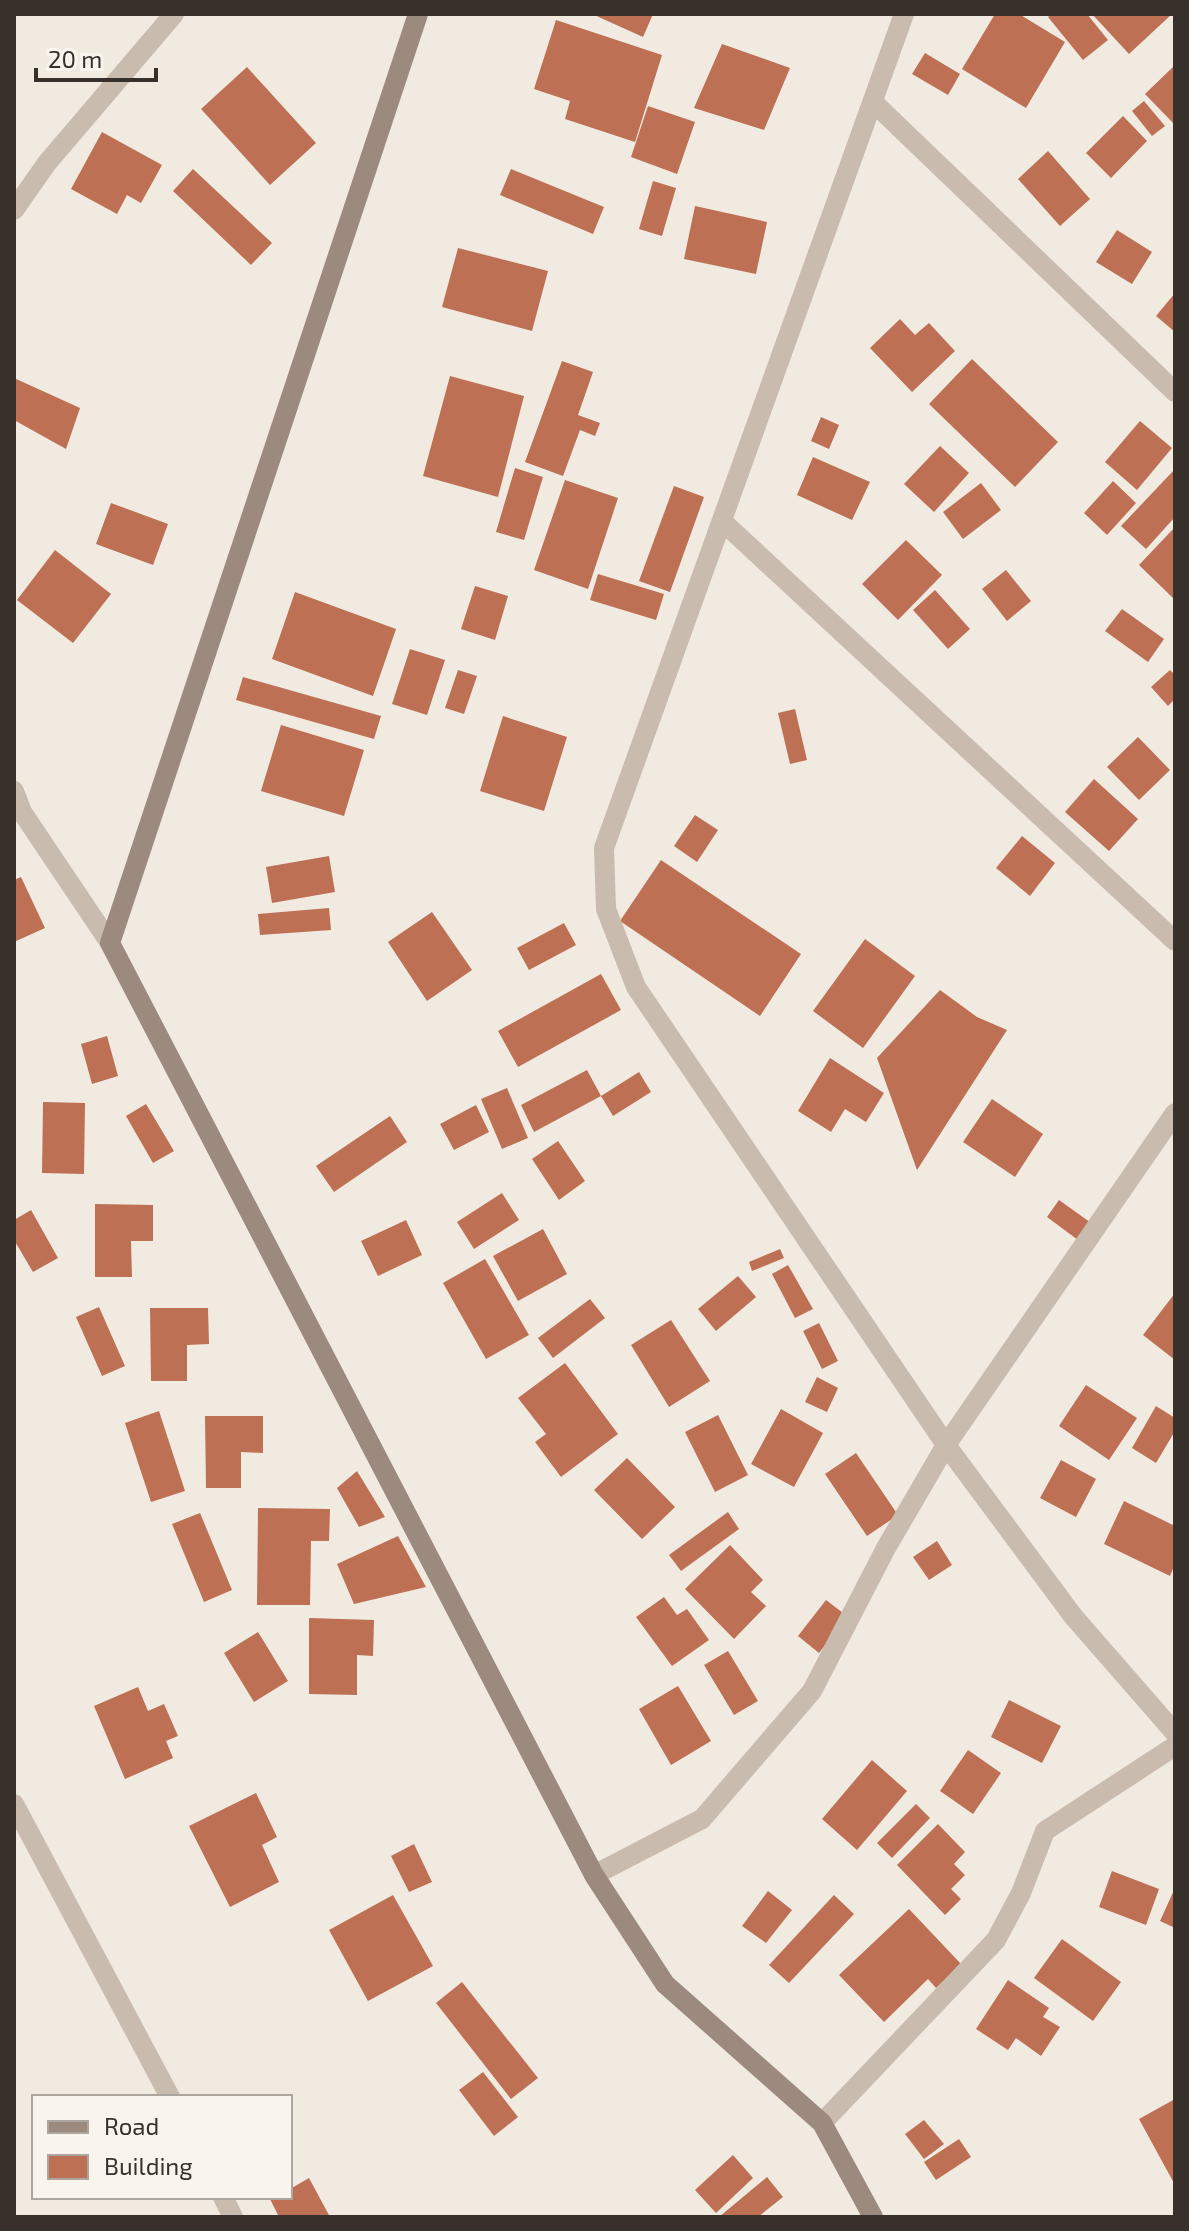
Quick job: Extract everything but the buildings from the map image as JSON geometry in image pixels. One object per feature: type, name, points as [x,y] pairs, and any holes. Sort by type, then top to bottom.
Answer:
[{"type":"street","points":[[14,210],[47,163],[174,14]]},
{"type":"street","points":[[110,943],[418,14]]},
{"type":"street","points":[[904,14],[604,848],[606,909],[636,987],[946,1445],[1073,1616],[1175,1733]]},
{"type":"street","points":[[873,102],[1175,392]]},
{"type":"street","points":[[723,522],[1175,941]]},
{"type":"street","points":[[14,791],[22,812],[110,943],[594,1875],[665,1984],[822,2123],[873,2217]]},
{"type":"street","points":[[594,1875],[702,1819],[812,1691],[886,1548],[946,1445],[1175,1113]]},
{"type":"street","points":[[822,2123],[996,1940],[1021,1893],[1045,1831],[1175,1746]]},
{"type":"street","points":[[14,1804],[169,2095]]},
{"type":"street","points":[[224,2199],[233,2217]]}]
